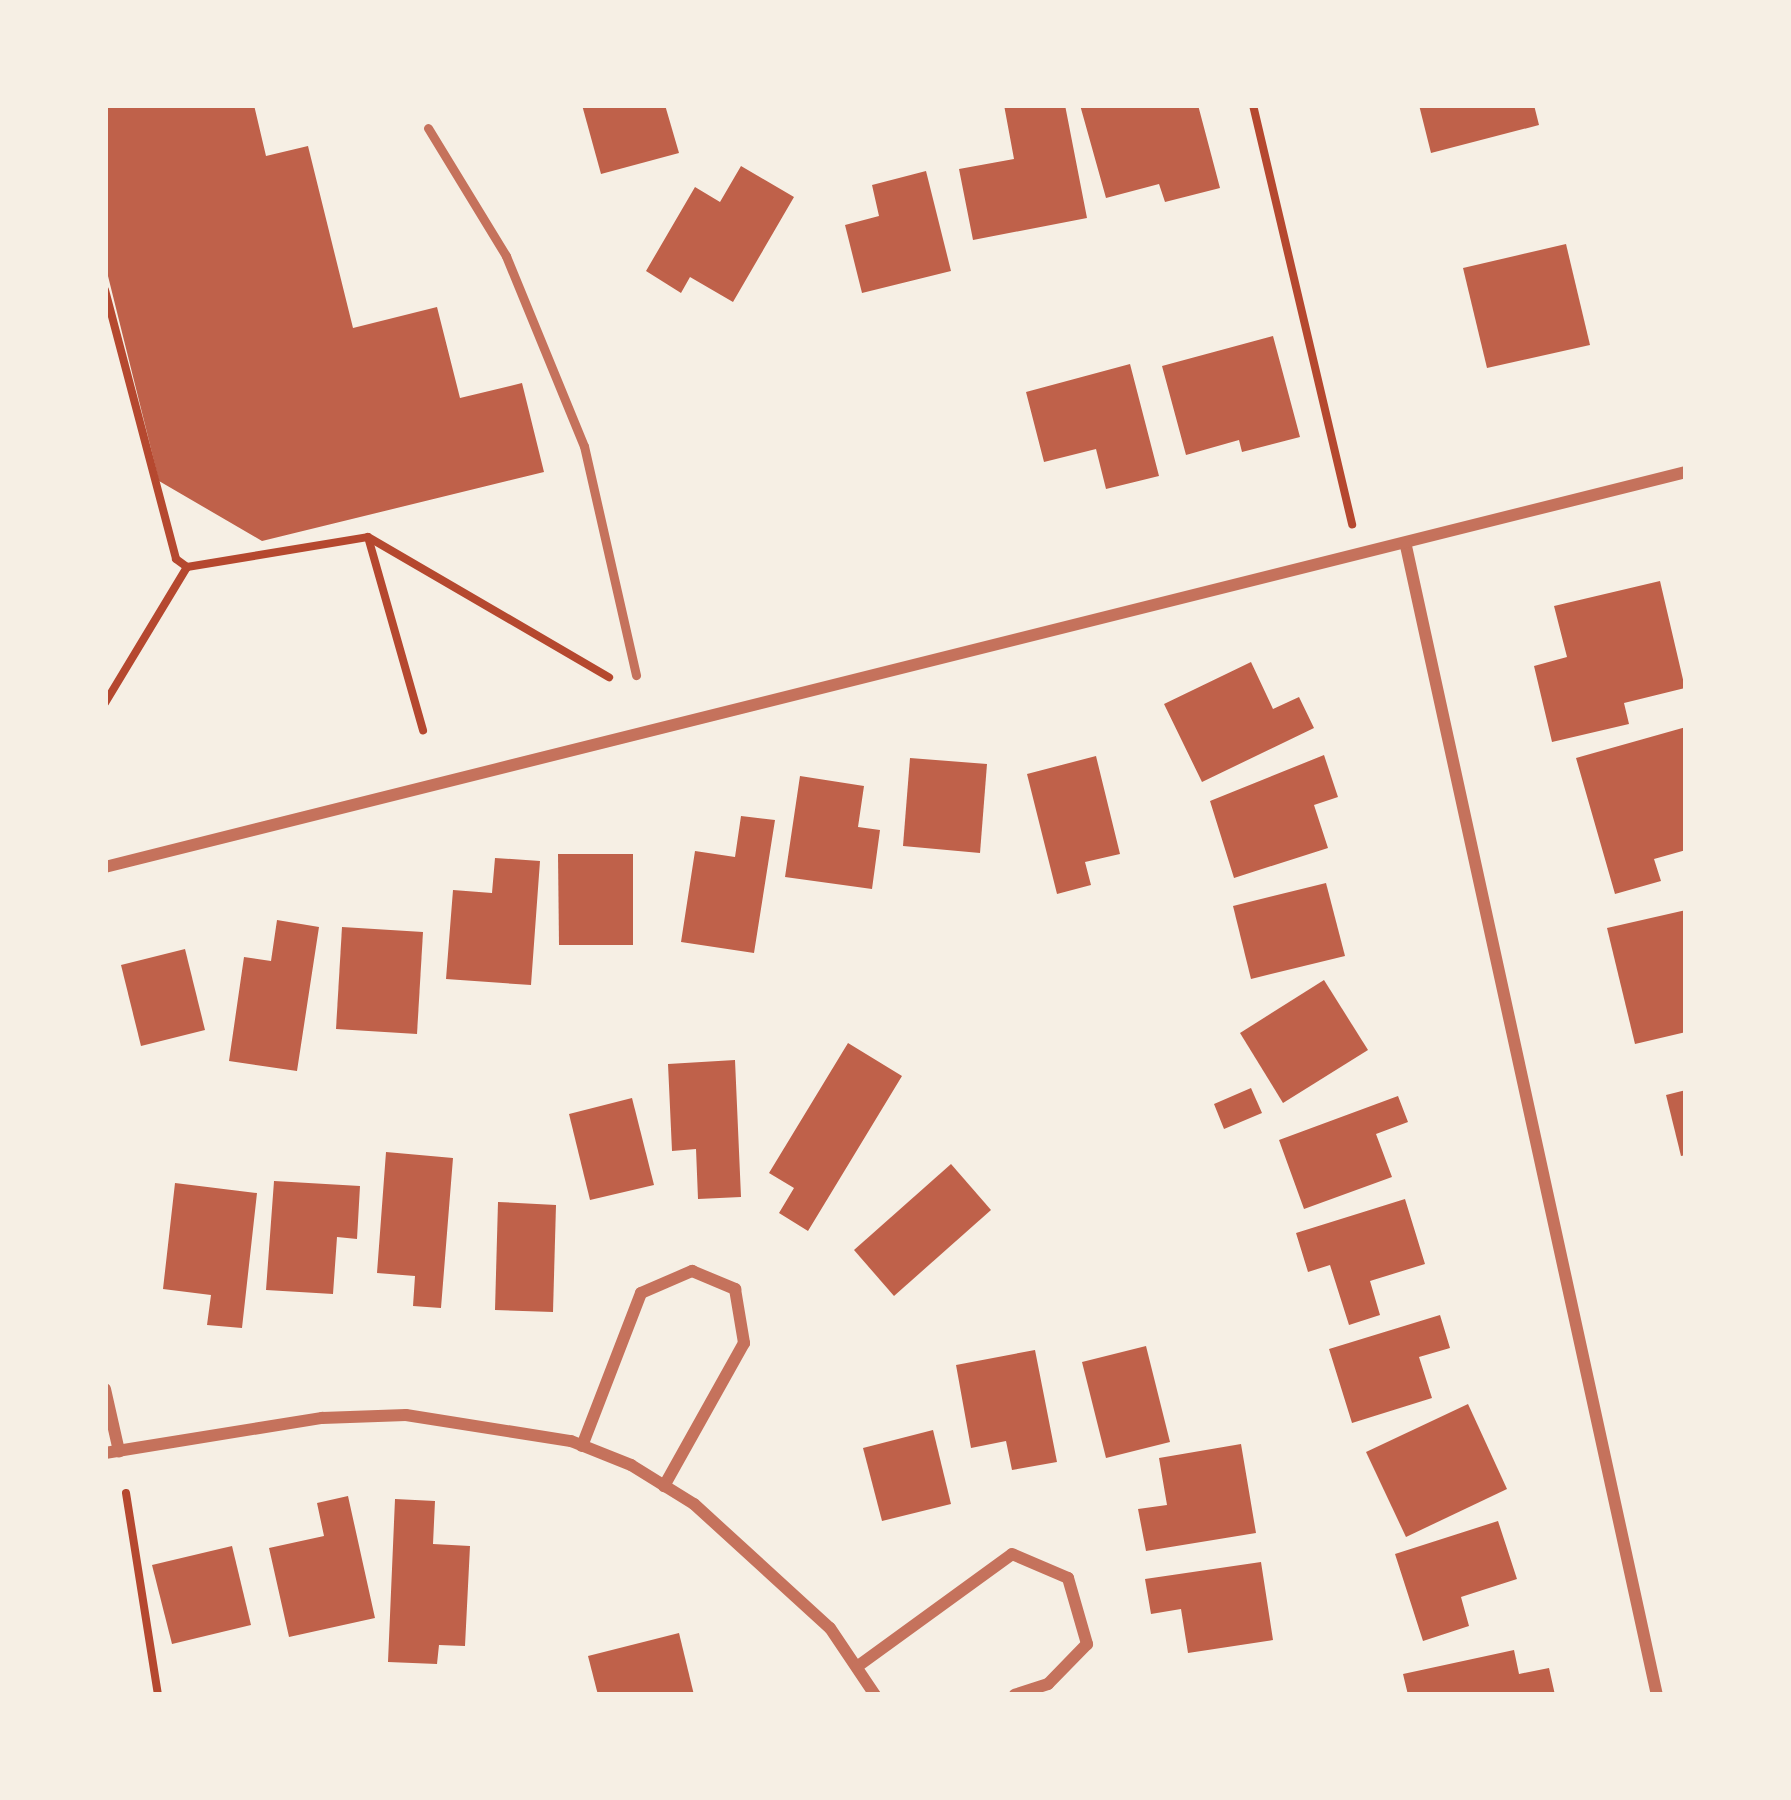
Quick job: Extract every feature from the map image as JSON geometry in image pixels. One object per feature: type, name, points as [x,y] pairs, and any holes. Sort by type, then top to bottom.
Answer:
[{"type":"street","points":[[105,867],[1406,547],[1686,472]]},
{"type":"street","points":[[1406,547],[1657,1695]]},
{"type":"street","points":[[582,1446],[640,1293],[692,1270],[734,1289],[744,1343],[664,1486]]},
{"type":"street","points":[[105,1389],[112,1452],[322,1418],[406,1415],[582,1446],[664,1486],[749,1550],[830,1628],[875,1695]]},
{"type":"street","points":[[858,1666],[1012,1554],[1068,1578],[1087,1644],[1048,1684],[1015,1695]]},
{"type":"lane","points":[[428,128],[506,256],[584,446],[637,676]]},
{"type":"path","points":[[1253,105],[1353,530]]},
{"type":"path","points":[[105,290],[176,559],[187,567],[368,537],[616,681]]},
{"type":"path","points":[[368,537],[423,730]]},
{"type":"path","points":[[105,703],[187,567]]},
{"type":"path","points":[[126,1493],[158,1695]]},
{"type":"building","points":[[105,105],[254,105],[266,156],[308,146],[353,328],[437,307],[460,398],[522,383],[544,472],[262,541],[159,481],[105,264]]},
{"type":"building","points":[[582,105],[665,105],[679,153],[601,174]]},
{"type":"building","points":[[1004,105],[1065,105],[1087,218],[973,240],[959,169],[1014,159]]},
{"type":"building","points":[[1080,105],[1198,105],[1220,188],[1165,202],[1159,184],[1106,198]]},
{"type":"building","points":[[1419,105],[1534,105],[1539,125],[1431,153]]},
{"type":"building","points":[[741,166],[794,197],[733,302],[690,277],[681,293],[646,271],[695,187],[720,202]]},
{"type":"building","points":[[926,171],[951,271],[862,293],[845,225],[879,216],[872,185]]},
{"type":"building","points":[[1566,244],[1590,345],[1487,368],[1463,268]]},
{"type":"building","points":[[1273,336],[1300,437],[1242,452],[1239,440],[1186,455],[1162,366]]},
{"type":"building","points":[[1130,364],[1159,476],[1106,489],[1096,449],[1044,462],[1026,392]]},
{"type":"building","points":[[1660,581],[1685,688],[1624,703],[1629,724],[1552,742],[1534,666],[1567,657],[1554,606]]},
{"type":"building","points":[[1251,662],[1273,709],[1299,697],[1314,728],[1202,782],[1164,704]]},
{"type":"building","points":[[1686,727],[1686,850],[1654,859],[1661,881],[1615,894],[1576,758]]},
{"type":"building","points":[[1324,755],[1338,797],[1314,805],[1328,848],[1234,878],[1210,801]]},
{"type":"building","points":[[1096,756],[1120,854],[1085,862],[1091,885],[1057,894],[1027,774]]},
{"type":"building","points":[[910,758],[987,764],[980,853],[903,846]]},
{"type":"building","points":[[800,776],[864,786],[858,827],[880,830],[872,889],[785,877]]},
{"type":"building","points":[[741,816],[775,820],[754,953],[681,942],[695,851],[735,857]]},
{"type":"building","points":[[558,854],[633,854],[633,945],[559,945]]},
{"type":"building","points":[[495,858],[540,861],[531,985],[446,979],[453,890],[492,893]]},
{"type":"building","points":[[1326,883],[1345,956],[1251,979],[1233,906]]},
{"type":"building","points":[[1686,910],[1686,1032],[1635,1044],[1607,928]]},
{"type":"building","points":[[277,920],[319,927],[297,1071],[229,1061],[244,957],[271,961]]},
{"type":"building","points":[[342,927],[423,932],[417,1034],[336,1029]]},
{"type":"building","points":[[185,949],[205,1030],[141,1046],[121,965]]},
{"type":"building","points":[[1324,980],[1368,1050],[1283,1103],[1240,1033]]},
{"type":"building","points":[[848,1043],[902,1076],[808,1231],[779,1213],[794,1188],[769,1173]]},
{"type":"building","points":[[735,1060],[741,1197],[698,1199],[696,1149],[672,1151],[668,1064]]},
{"type":"building","points":[[1251,1088],[1262,1113],[1224,1129],[1214,1104]]},
{"type":"building","points":[[1686,1090],[1686,1155],[1681,1156],[1666,1095]]},
{"type":"building","points":[[1398,1096],[1408,1122],[1376,1134],[1392,1177],[1304,1209],[1279,1140]]},
{"type":"building","points":[[632,1098],[654,1185],[590,1200],[569,1114]]},
{"type":"building","points":[[386,1152],[453,1158],[441,1308],[413,1306],[415,1276],[377,1273]]},
{"type":"building","points":[[951,1164],[991,1210],[894,1296],[854,1250]]},
{"type":"building","points":[[274,1181],[360,1186],[357,1239],[337,1237],[333,1294],[266,1290]]},
{"type":"building","points":[[175,1183],[257,1193],[242,1328],[207,1325],[211,1295],[163,1289]]},
{"type":"building","points":[[1405,1199],[1425,1264],[1370,1281],[1380,1315],[1349,1325],[1330,1265],[1308,1272],[1296,1233]]},
{"type":"building","points":[[498,1202],[556,1205],[553,1312],[495,1310]]},
{"type":"building","points":[[1440,1315],[1450,1348],[1419,1357],[1432,1398],[1352,1423],[1329,1349]]},
{"type":"building","points":[[1146,1346],[1170,1442],[1106,1458],[1082,1362]]},
{"type":"building","points":[[1035,1350],[1057,1462],[1012,1470],[1006,1441],[971,1448],[956,1365]]},
{"type":"building","points":[[1468,1404],[1507,1489],[1406,1537],[1366,1452]]},
{"type":"building","points":[[933,1430],[951,1504],[882,1521],[863,1448]]},
{"type":"building","points":[[1241,1444],[1256,1533],[1146,1551],[1138,1509],[1167,1505],[1159,1458]]},
{"type":"building","points":[[348,1496],[375,1618],[289,1637],[269,1548],[324,1536],[317,1503]]},
{"type":"building","points":[[395,1499],[435,1501],[433,1544],[470,1546],[465,1646],[439,1645],[437,1664],[388,1662]]},
{"type":"building","points":[[1498,1521],[1517,1579],[1461,1597],[1469,1626],[1423,1641],[1395,1554]]},
{"type":"building","points":[[232,1546],[251,1625],[172,1644],[152,1565]]},
{"type":"building","points":[[1261,1562],[1273,1640],[1188,1653],[1181,1609],[1151,1614],[1145,1579]]},
{"type":"building","points":[[679,1633],[694,1695],[598,1695],[588,1656]]},
{"type":"building","points":[[1514,1650],[1519,1674],[1549,1668],[1555,1695],[1408,1695],[1403,1674]]}]
